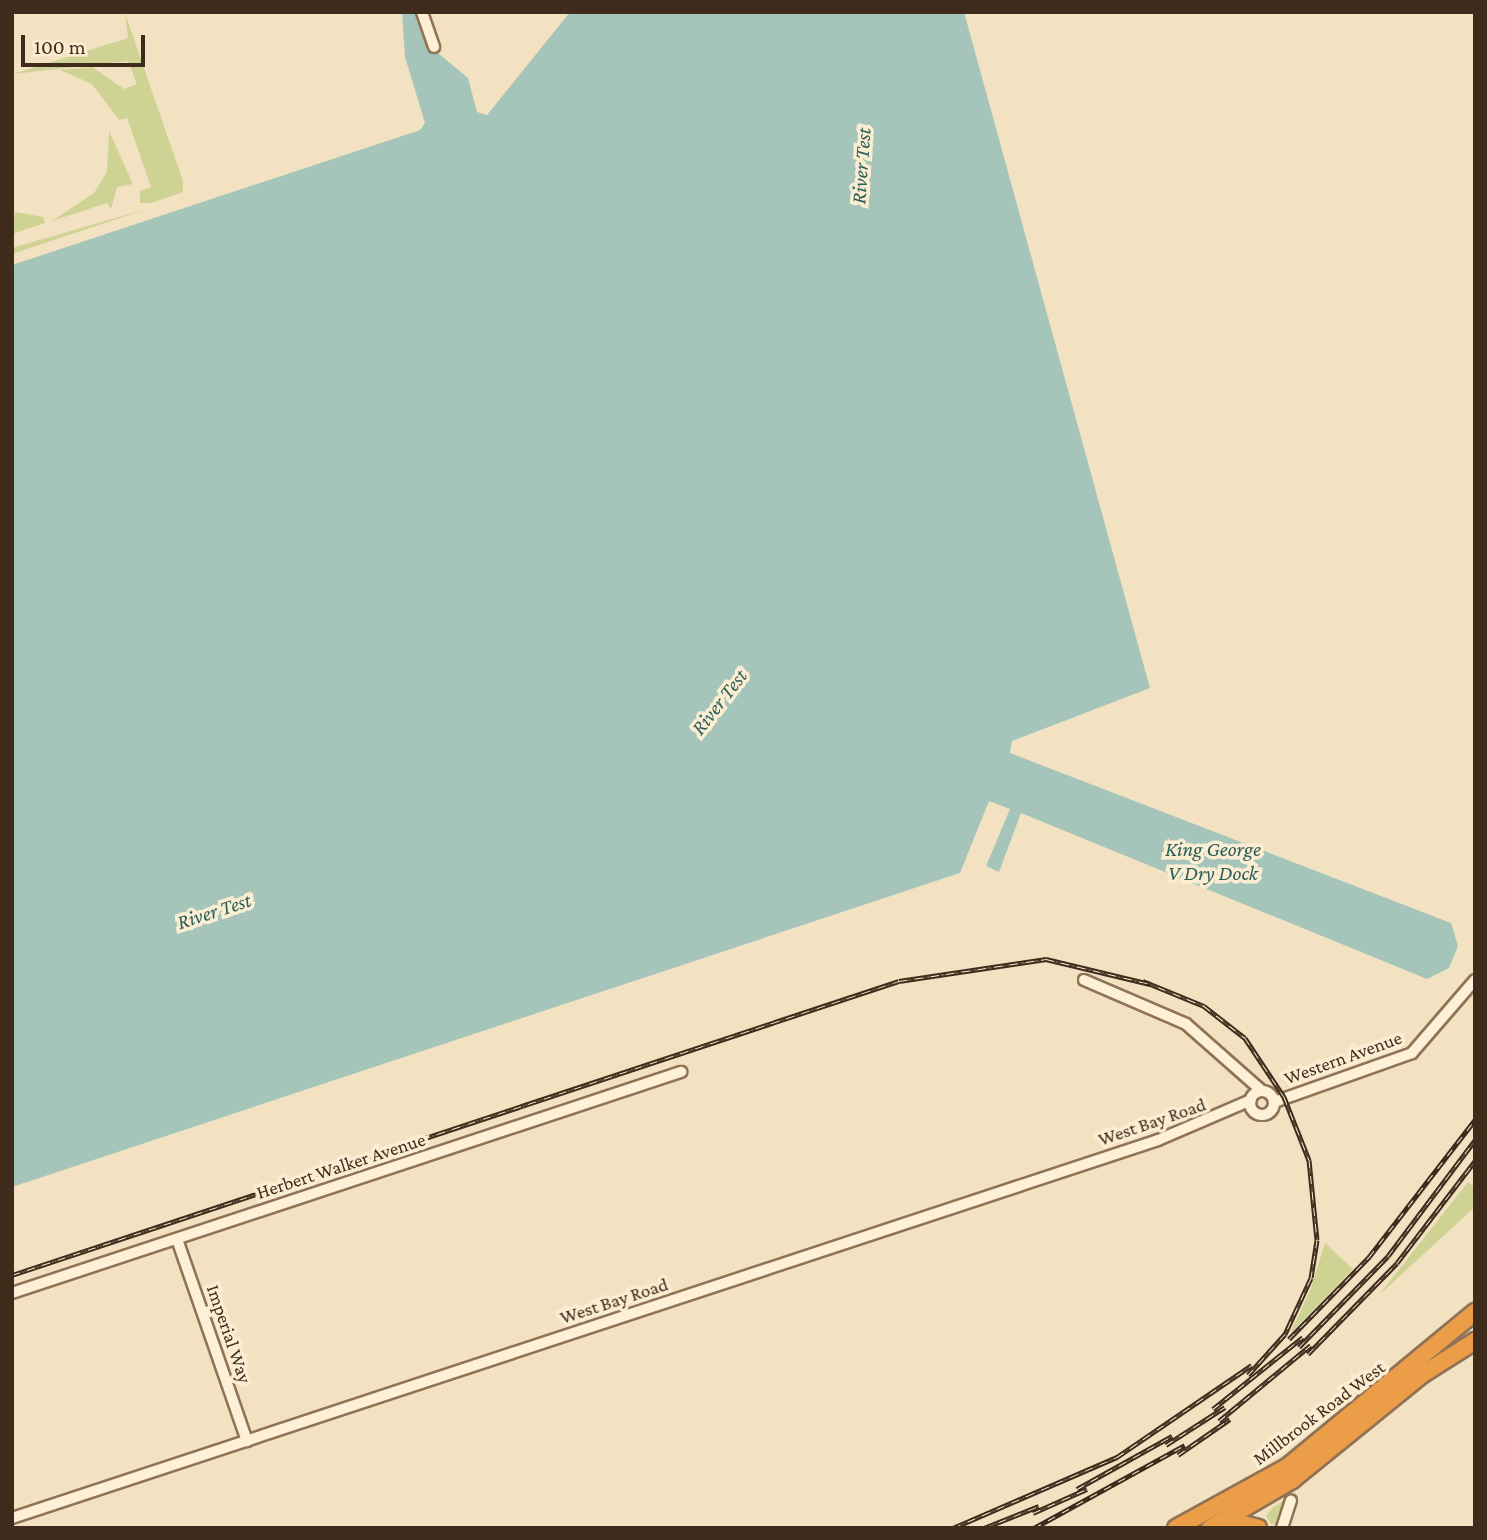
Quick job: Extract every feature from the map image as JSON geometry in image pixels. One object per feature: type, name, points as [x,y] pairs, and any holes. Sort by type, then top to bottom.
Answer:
[{"type":"highway","name":"Millbrook Road West","points":[[1176,1528],[1287,1467],[1475,1312]]},
{"type":"highway","name":"Millbrook Road West","points":[[1210,1528],[1265,1498],[1475,1341]]},
{"type":"highway","points":[[1227,1520],[1260,1528],[1265,1498]]},
{"type":"street","points":[[422,12],[433,47]]},
{"type":"street","name":"Western Avenue","points":[[1255,1112],[1266,1114],[1274,1102],[1412,1053],[1475,979]]},
{"type":"street","points":[[1084,980],[1186,1024],[1243,1075],[1255,1096],[1255,1112]]},
{"type":"street","name":"Herbert Walker Avenue","points":[[12,1293],[681,1072]]},
{"type":"street","points":[[1255,1096],[1274,1102]]},
{"type":"street","name":"West Bay Road","points":[[1227,1115],[1255,1096]]},
{"type":"street","name":"West Bay Road","points":[[12,1518],[1227,1115],[1255,1112]]},
{"type":"street","name":"Imperial Way","points":[[177,1239],[247,1441]]},
{"type":"street","points":[[1282,1528],[1291,1500]]},
{"type":"green space","points":[[125,13],[183,181],[183,192],[151,203],[140,203],[140,191],[151,187],[127,118],[119,120],[92,84],[60,70],[92,67],[124,89],[137,84],[128,61],[13,74],[128,38]]},
{"type":"green space","points":[[109,131],[133,184],[117,187],[111,209],[107,203],[52,221],[94,193],[107,172]]},
{"type":"green space","points":[[150,208],[12,254],[12,248]]},
{"type":"green space","points":[[15,212],[43,217],[45,223],[12,234]]},
{"type":"green space","points":[[1468,1182],[1475,1187],[1475,1207],[1378,1296]]},
{"type":"green space","points":[[1325,1243],[1353,1269],[1290,1334],[1311,1288]]},
{"type":"green space","points":[[1296,1492],[1279,1525],[1271,1524],[1266,1516],[1272,1508]]},
{"type":"water","points":[[402,12],[418,12],[432,48],[468,78],[477,112],[487,115],[570,12],[964,12],[1150,688],[1012,741],[1010,753],[1451,923],[1458,946],[1449,968],[1427,979],[1021,813],[999,872],[986,866],[1010,809],[989,801],[960,873],[12,1187],[12,265],[420,130],[425,123],[405,57]]},
{"type":"railway","points":[[12,1275],[899,981],[1046,959],[1150,984]]},
{"type":"railway","points":[[1143,981],[1204,1006],[1245,1038],[1284,1097],[1309,1160],[1317,1240],[1311,1278],[1285,1334],[1248,1375]]},
{"type":"railway","points":[[1289,1339],[1369,1257],[1475,1120]]},
{"type":"railway","points":[[1299,1347],[1388,1256],[1475,1140]]},
{"type":"railway","points":[[1308,1354],[1397,1263],[1475,1161]]},
{"type":"railway","points":[[1213,1409],[1303,1337]]},
{"type":"railway","points":[[1219,1421],[1311,1345]]},
{"type":"railway","points":[[953,1528],[1117,1457],[1252,1365]]},
{"type":"railway","points":[[1166,1445],[1225,1407]]},
{"type":"railway","points":[[1178,1455],[1230,1419]]},
{"type":"railway","points":[[1077,1489],[1172,1436]]},
{"type":"railway","points":[[1034,1528],[1185,1445]]},
{"type":"railway","points":[[1033,1513],[1087,1489]]},
{"type":"railway","points":[[984,1528],[1039,1506]]},
{"type":"water label","name":"River Test","points":[[861,166]]},
{"type":"water label","name":"River Test","points":[[719,702]]},
{"type":"water label","name":"King George V Dry Dock","points":[[1213,861]]},
{"type":"water label","name":"River Test","points":[[214,911]]}]
